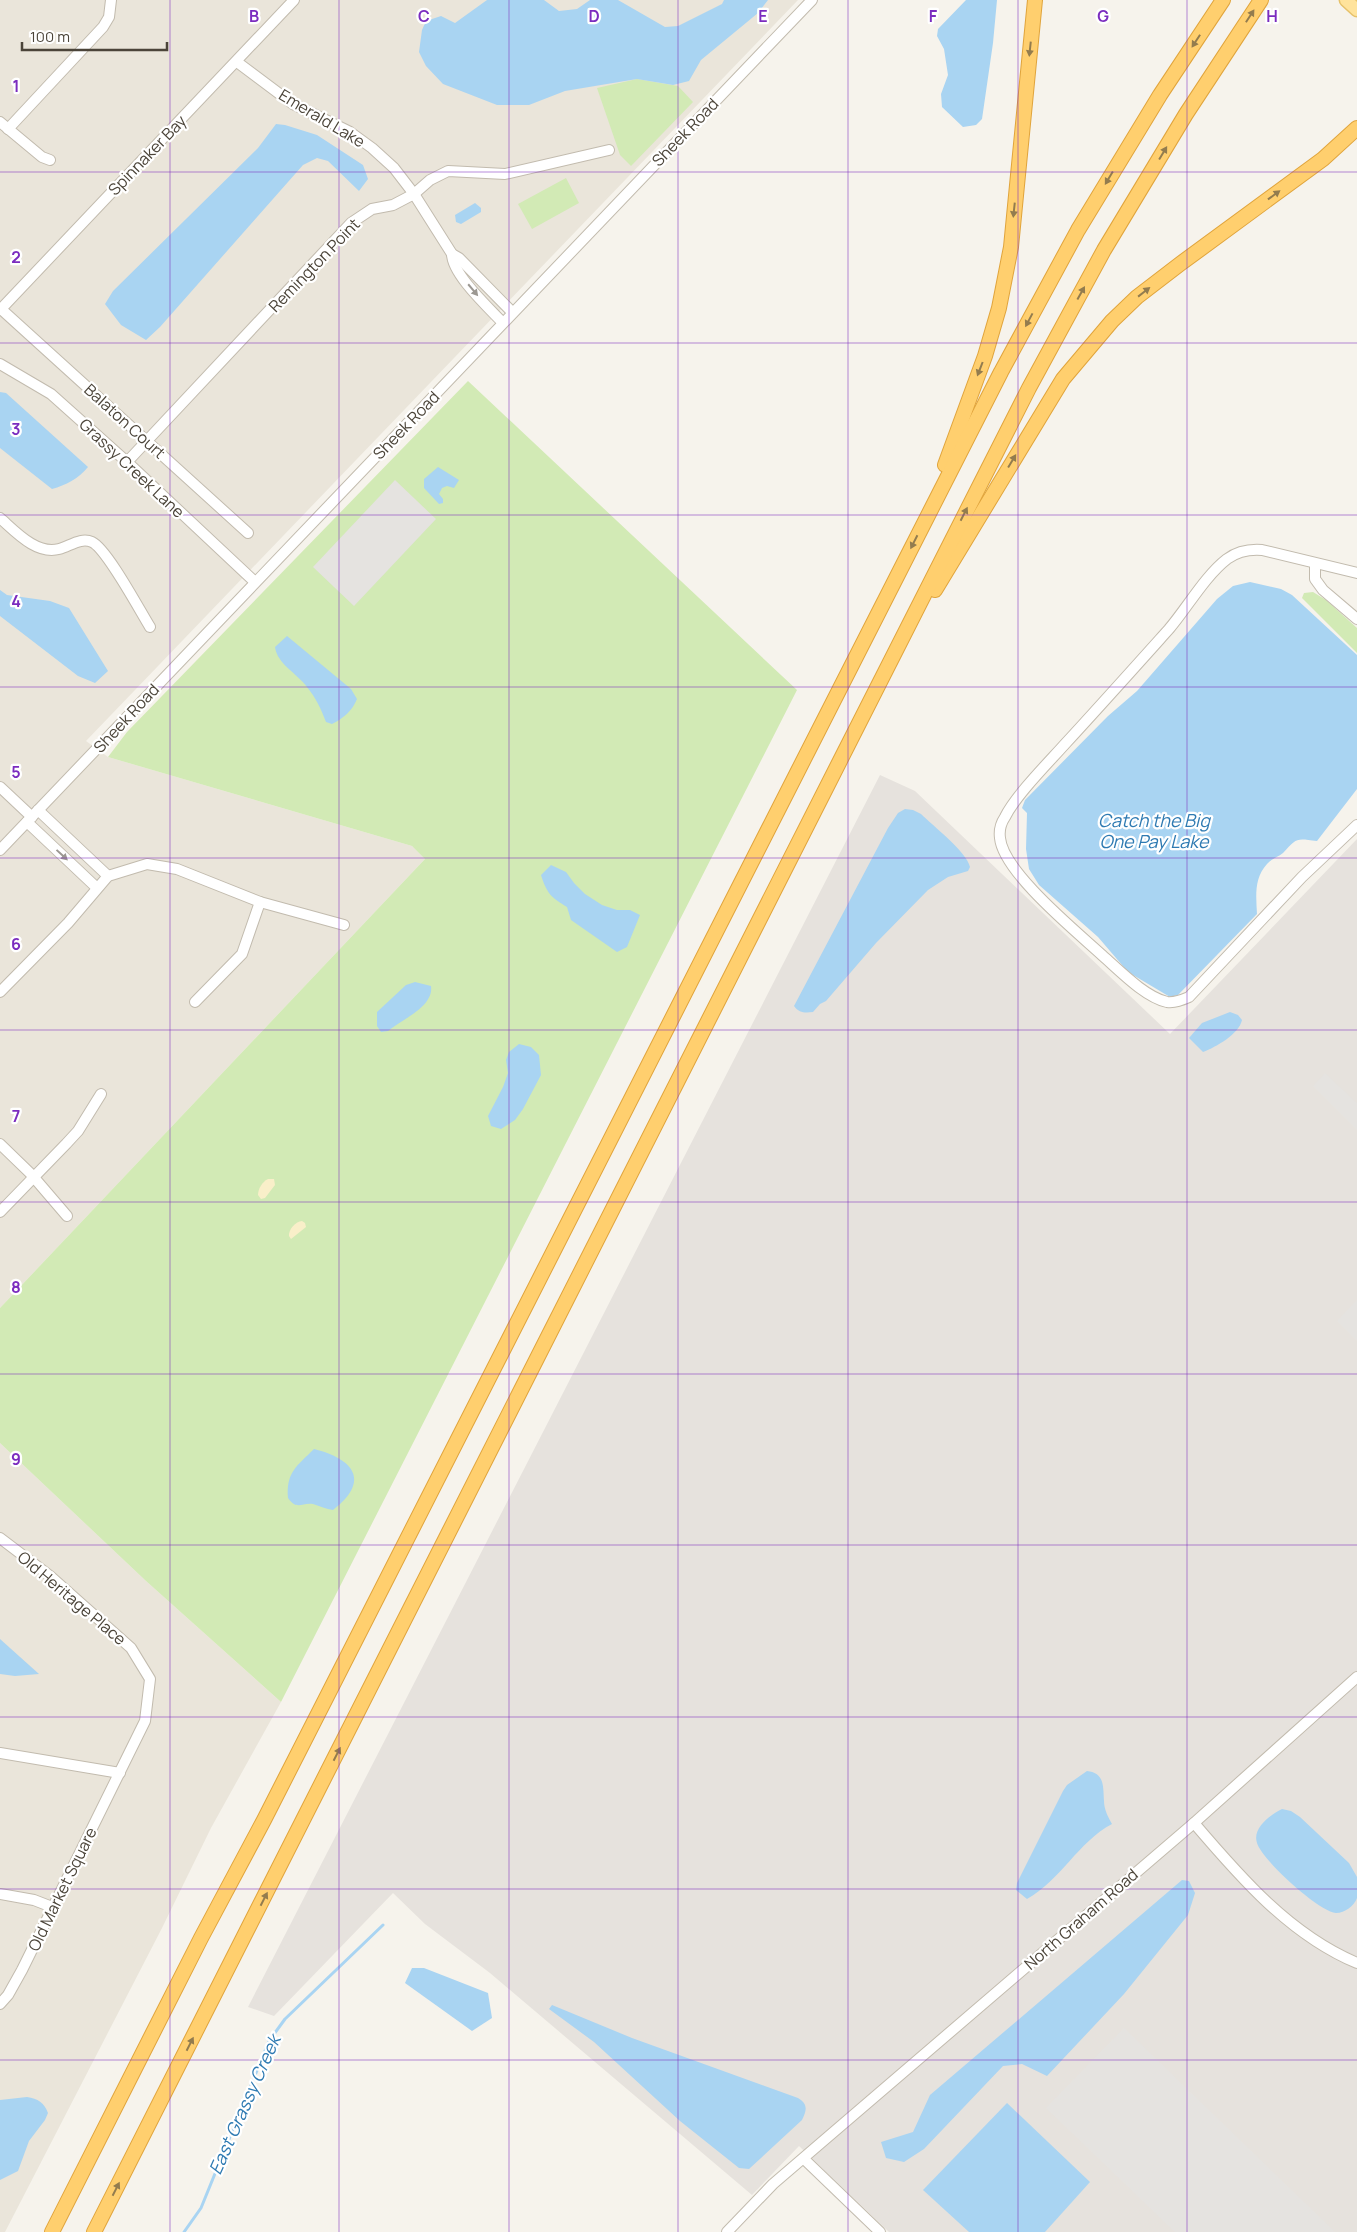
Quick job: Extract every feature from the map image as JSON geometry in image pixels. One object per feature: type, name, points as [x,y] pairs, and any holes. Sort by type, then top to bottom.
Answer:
[{"type":"highway","points":[[926,518],[985,356],[999,308],[1011,247],[1035,0]]},
{"type":"highway","points":[[52,2232],[201,1938],[264,1820],[1001,372],[1078,230],[1160,95],[1222,0]]},
{"type":"highway","points":[[94,2232],[1029,388],[1104,250],[1186,114],[1261,0]]},
{"type":"highway","points":[[871,698],[1033,427],[1063,379],[1088,347],[1137,297],[1322,159],[1357,128]]},
{"type":"main road","points":[[1346,0],[1357,10]]},
{"type":"street","points":[[50,160],[42,157],[4,126],[103,27],[109,17],[110,0]]},
{"type":"street","name":"Spinnaker Bay","points":[[0,310],[294,0]]},
{"type":"street","name":"Sheek Road","points":[[0,850],[502,322],[812,0]]},
{"type":"street","name":"Emerald Lake","points":[[237,62],[293,104],[350,132],[372,148],[394,168],[414,194],[452,254],[459,258],[512,312]]},
{"type":"street","name":"Remington Point","points":[[127,462],[351,223],[372,209],[393,205],[414,194],[430,180],[448,171],[505,174],[609,150]]},
{"type":"street","name":"Emerald Lake","points":[[452,254],[452,262],[462,277],[502,322]]},
{"type":"street","name":"Balaton Court","points":[[0,310],[248,533]]},
{"type":"street","name":"Grassy Creek Lane","points":[[0,364],[51,394],[255,582]]},
{"type":"street","points":[[0,518],[27,541],[43,548],[57,549],[80,540],[92,542],[104,552],[150,628]]},
{"type":"street","points":[[1357,573],[1262,550],[1242,551],[1225,561],[1180,616],[1021,795],[1005,816],[1001,826],[1000,838],[1003,851],[1017,873],[1128,979],[1167,1002],[1179,1001],[1189,997],[1302,877],[1357,825]]},
{"type":"street","points":[[1315,564],[1315,579],[1323,590],[1357,619]]},
{"type":"street","points":[[0,787],[32,816],[108,876]]},
{"type":"street","points":[[32,816],[97,888]]},
{"type":"street","points":[[0,992],[68,923],[108,876],[147,864],[161,864],[260,902],[344,925]]},
{"type":"street","points":[[195,1002],[242,954],[260,902]]},
{"type":"street","points":[[0,1212],[35,1178],[78,1130],[101,1094]]},
{"type":"street","points":[[0,1144],[35,1178],[67,1216]]},
{"type":"street","name":"Old Heritage Place","points":[[0,1538],[50,1576],[131,1648],[150,1680],[145,1721],[120,1772]]},
{"type":"street","name":"North Graham Road","points":[[727,2232],[772,2184],[804,2159],[1194,1823],[1357,1677]]},
{"type":"street","points":[[0,1753],[120,1772]]},
{"type":"street","name":"Old Market Square","points":[[0,2004],[22,1970],[120,1772]]},
{"type":"street","points":[[1194,1823],[1279,1914],[1319,1942],[1357,1963]]},
{"type":"street","points":[[0,1894],[34,1900],[52,1907]]},
{"type":"street","points":[[804,2159],[880,2232]]},
{"type":"shaded area","points":[[0,0],[798,0],[86,741],[108,757],[412,846],[425,859],[0,1308]]},
{"type":"shaded area","points":[[395,480],[436,519],[354,606],[313,567]]},
{"type":"shaded area","points":[[880,775],[915,791],[1170,1034],[1357,839],[1357,2232],[889,2232],[799,2146],[752,2195],[490,1973],[425,1924],[393,1893],[274,2016],[248,2007]]},
{"type":"shaded area","points":[[1325,1073],[1357,1103],[1357,1130],[1313,1086]]},
{"type":"shaded area","points":[[1357,1300],[1357,1341],[1337,1321]]},
{"type":"shaded area","points":[[0,1443],[146,1581],[281,1702],[211,1828],[162,1928],[5,2232],[0,2232]]},
{"type":"shaded area","points":[[1124,2028],[1335,2232],[1175,2232],[1046,2108]]},
{"type":"green space","points":[[637,79],[678,86],[693,102],[631,166],[620,155],[597,88]]},
{"type":"green space","points":[[566,178],[579,203],[532,229],[518,204]]},
{"type":"green space","points":[[468,381],[797,690],[281,1702],[146,1581],[0,1443],[0,1308],[425,859],[412,846],[108,757],[127,732]]},
{"type":"green space","points":[[1313,592],[1326,600],[1357,628],[1357,653],[1302,598],[1304,593]]},
{"type":"sand","points":[[268,1179],[274,1179],[275,1185],[265,1198],[261,1199],[258,1195],[259,1190]]},
{"type":"sand","points":[[302,1221],[306,1227],[291,1239],[289,1234],[291,1229],[297,1222]]},
{"type":"water","points":[[487,0],[544,0],[559,11],[577,9],[590,0],[618,0],[665,27],[678,26],[722,4],[724,0],[768,0],[758,13],[701,60],[689,81],[673,85],[637,79],[565,91],[529,105],[497,105],[443,84],[426,66],[419,52],[422,30],[426,21],[441,16],[455,23]]},
{"type":"water","points":[[966,0],[997,0],[982,119],[976,125],[963,127],[942,107],[941,94],[948,75],[944,49],[937,36],[938,29]]},
{"type":"water","points":[[276,124],[317,135],[363,165],[368,179],[359,191],[328,161],[317,158],[303,165],[160,327],[146,340],[121,325],[105,304],[113,291],[258,148]]},
{"type":"water","points":[[475,203],[481,208],[481,212],[461,224],[456,222],[455,215]]},
{"type":"water","points":[[0,392],[6,393],[88,467],[72,481],[52,489],[0,448]]},
{"type":"water","points":[[438,467],[459,480],[454,488],[447,486],[442,488],[439,494],[443,499],[443,503],[439,504],[424,488],[424,479]]},
{"type":"water","name":"Catch the Big One Pay Lake","points":[[1250,582],[1281,589],[1292,595],[1357,655],[1357,789],[1317,841],[1297,840],[1267,864],[1258,881],[1256,894],[1257,914],[1178,995],[1170,997],[1128,972],[1098,937],[1039,885],[1029,869],[1026,849],[1027,813],[1022,808],[1025,800],[1108,716],[1137,691],[1217,599],[1233,586]]},
{"type":"water","points":[[0,590],[7,595],[50,601],[69,608],[108,671],[95,683],[78,676],[0,616]]},
{"type":"water","points":[[287,636],[351,689],[357,699],[344,717],[332,724],[326,722],[310,691],[280,659],[275,647]]},
{"type":"water","points":[[905,809],[921,814],[949,839],[963,854],[970,867],[968,871],[948,877],[928,890],[876,943],[826,1001],[820,1004],[813,1012],[800,1011],[794,1006],[888,828],[898,813]]},
{"type":"water","points":[[551,865],[566,872],[585,894],[602,905],[617,910],[630,910],[640,915],[627,947],[617,952],[571,920],[567,907],[550,894],[543,881],[541,875]]},
{"type":"water","points":[[415,982],[431,986],[428,1000],[409,1017],[388,1031],[381,1032],[377,1026],[377,1012],[406,985]]},
{"type":"water","points":[[1230,1012],[1238,1015],[1242,1020],[1240,1025],[1232,1035],[1214,1047],[1203,1052],[1189,1038],[1202,1023]]},
{"type":"water","points":[[519,1044],[531,1047],[539,1055],[541,1075],[515,1120],[501,1129],[491,1126],[488,1116],[508,1073],[506,1060],[509,1052]]},
{"type":"water","points":[[314,1449],[339,1459],[348,1465],[353,1472],[352,1490],[333,1510],[313,1504],[297,1505],[288,1498],[289,1482],[294,1470]]},
{"type":"water","points":[[0,1639],[39,1674],[15,1676],[0,1674]]},
{"type":"water","points":[[1087,1771],[1093,1772],[1102,1781],[1105,1807],[1112,1824],[1089,1841],[1050,1882],[1027,1899],[1016,1890],[1017,1883],[1063,1791],[1067,1785]]},
{"type":"water","points":[[1282,1809],[1291,1811],[1300,1817],[1349,1863],[1357,1877],[1357,1898],[1354,1904],[1343,1912],[1336,1913],[1317,1904],[1292,1884],[1261,1851],[1257,1843],[1257,1832],[1267,1818]]},
{"type":"water","points":[[1182,1880],[1189,1881],[1195,1893],[1188,1915],[1124,1994],[1047,2076],[1022,2064],[1003,2066],[924,2149],[904,2162],[886,2158],[881,2142],[913,2132],[930,2095]]},
{"type":"water","points":[[412,1968],[424,1968],[488,1993],[492,2018],[472,2031],[405,1983]]},
{"type":"water","points":[[552,2005],[632,2038],[798,2098],[805,2105],[804,2116],[749,2169],[739,2168],[680,2121],[594,2042],[549,2009]]},
{"type":"water","points":[[27,2097],[40,2102],[45,2106],[48,2113],[29,2141],[18,2171],[0,2180],[0,2100]]},
{"type":"water","points":[[1007,2103],[1090,2182],[1045,2232],[969,2232],[923,2190]]},
{"type":"waterway","name":"East Grassy Creek","points":[[184,2232],[201,2208],[269,2041],[285,2019],[383,1925]]}]
